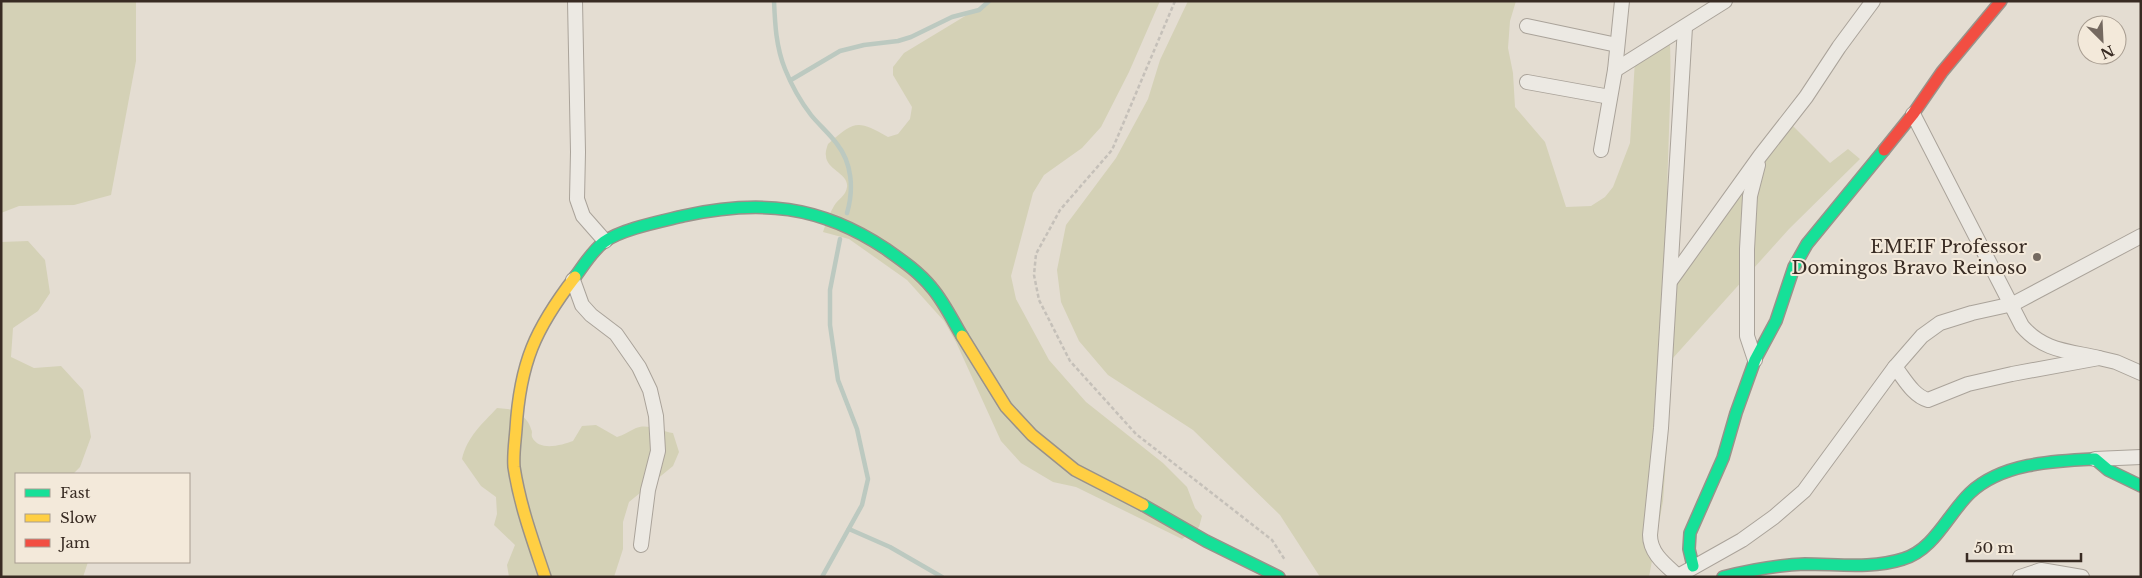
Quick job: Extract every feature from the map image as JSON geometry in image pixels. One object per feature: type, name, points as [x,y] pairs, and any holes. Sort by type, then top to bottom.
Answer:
[{"type":"street","points":[[575,1],[577,199],[583,216],[606,241]]},
{"type":"street","points":[[1601,150],[1615,70],[1622,1]]},
{"type":"street","points":[[1615,70],[1724,1]]},
{"type":"street","points":[[1671,280],[1760,156],[1806,97],[1839,47],[1873,1]]},
{"type":"street","points":[[1693,566],[1689,549],[1690,533],[1724,458],[1736,412],[1755,360],[1776,321],[1794,267],[1807,244],[1913,114],[1942,72],[2000,1]]},
{"type":"street","points":[[1527,26],[1617,45]]},
{"type":"street","points":[[1684,27],[1671,280],[1661,428],[1650,535],[1650,544],[1654,552],[1678,576],[1742,540],[1774,517],[1804,491],[1895,366],[1922,336],[1940,323],[1972,313],[2013,304],[2141,236]]},
{"type":"street","points":[[1527,82],[1610,97]]},
{"type":"street","points":[[1913,114],[2013,304],[2022,326],[2032,337],[2046,346],[2116,362],[2141,372]]},
{"type":"street","points":[[1755,360],[1747,336],[1747,249],[1750,196],[1760,156]]},
{"type":"street","points":[[545,577],[523,513],[514,465],[518,402],[524,368],[538,333],[555,303],[592,254],[606,241],[632,230],[663,221],[707,211],[736,207],[779,208],[820,215],[868,238],[908,264],[933,289],[1006,407],[1032,435],[1075,470],[1144,505],[1206,541],[1279,577]]},
{"type":"street","points":[[573,280],[582,305],[590,315],[616,334],[639,367],[650,390],[656,416],[658,451],[648,490],[641,545]]},
{"type":"street","points":[[1895,366],[1914,391],[1922,398],[1928,400],[1977,382],[2100,358]]},
{"type":"street","points":[[1723,577],[1791,565],[1890,563],[1907,558],[1925,545],[1971,492],[1990,480],[2009,472],[2039,465],[2141,457]]},
{"type":"street","points":[[2095,460],[2108,470],[2141,486]]},
{"type":"street","points":[[2020,577],[2041,570],[2082,577]]},
{"type":"path","points":[[1175,1],[1112,150],[1060,210],[1036,254],[1035,283],[1039,300],[1070,361],[1136,434],[1272,540],[1287,562]]},
{"type":"shaded area","points":[[1,1],[136,1],[136,61],[111,195],[74,205],[19,206],[1,213]]},
{"type":"shaded area","points":[[990,1],[1160,1],[1129,72],[1101,127],[1082,148],[1044,175],[1033,193],[1011,276],[1016,299],[1049,360],[1086,402],[1163,463],[1187,487],[1195,508],[1202,516],[1199,527],[1182,539],[1076,487],[1053,482],[1021,463],[1001,441],[956,342],[944,321],[907,280],[849,239],[823,232],[832,209],[845,193],[847,187],[845,178],[827,161],[828,144],[844,131],[856,125],[869,127],[888,137],[898,134],[910,119],[912,107],[893,75],[893,67],[904,53]]},
{"type":"shaded area","points":[[1188,1],[1516,1],[1510,21],[1508,48],[1513,73],[1515,107],[1545,142],[1566,207],[1591,206],[1605,197],[1613,187],[1630,143],[1635,60],[1670,43],[1667,228],[1673,289],[1790,123],[1830,163],[1848,149],[1860,159],[1789,229],[1673,358],[1663,501],[1649,577],[1320,577],[1280,515],[1193,430],[1108,375],[1079,341],[1061,302],[1057,270],[1066,225],[1116,158],[1148,99],[1160,60]]},
{"type":"shaded area","points":[[28,241],[45,260],[50,293],[38,311],[13,328],[11,357],[34,368],[61,366],[83,390],[91,437],[80,467],[74,473],[15,473],[15,563],[88,563],[83,577],[1,577],[1,242]]},
{"type":"shaded area","points":[[497,408],[516,410],[529,423],[535,442],[545,446],[573,441],[582,426],[596,425],[617,437],[644,426],[673,433],[679,452],[673,466],[629,502],[623,522],[623,549],[614,577],[509,577],[507,565],[515,545],[494,525],[497,514],[496,497],[481,486],[462,459],[471,437]]},
{"type":"waterway","points":[[774,1],[778,44],[787,75],[807,110],[834,140],[846,159],[851,186],[847,213]]},
{"type":"waterway","points":[[791,80],[840,51],[911,37],[952,17],[979,10],[989,1]]},
{"type":"waterway","points":[[822,577],[862,505],[868,479],[857,429],[838,380],[830,325],[830,290],[840,239]]},
{"type":"waterway","points":[[849,529],[890,547],[942,577]]},
{"type":"traffic: fast","points":[[1693,566],[1689,549],[1690,533],[1723,458],[1736,413],[1755,360],[1776,321],[1794,267],[1807,244],[1884,150]]},
{"type":"traffic: fast","points":[[575,277],[588,258],[604,242],[631,229],[711,211],[764,207],[789,210],[837,223],[861,234],[899,258],[932,288],[962,336]]},
{"type":"traffic: fast","points":[[1723,577],[1784,565],[1867,565],[1903,559],[1914,554],[1932,540],[1962,501],[1983,483],[1997,475],[2029,466],[2095,459],[2108,470],[2141,486]]},
{"type":"traffic: fast","points":[[1143,505],[1206,541],[1279,577]]},
{"type":"traffic: slow","points":[[545,577],[523,509],[514,467],[518,406],[521,385],[532,348],[549,313],[575,277]]},
{"type":"traffic: slow","points":[[962,336],[1006,407],[1032,435],[1075,470],[1143,505]]},
{"type":"traffic: jam","points":[[1884,150],[1913,114],[1942,72],[2001,1]]},
{"type":"place","name":"EMEIF Professor Domingos Bravo Reinoso","points":[[2037,257]]}]
